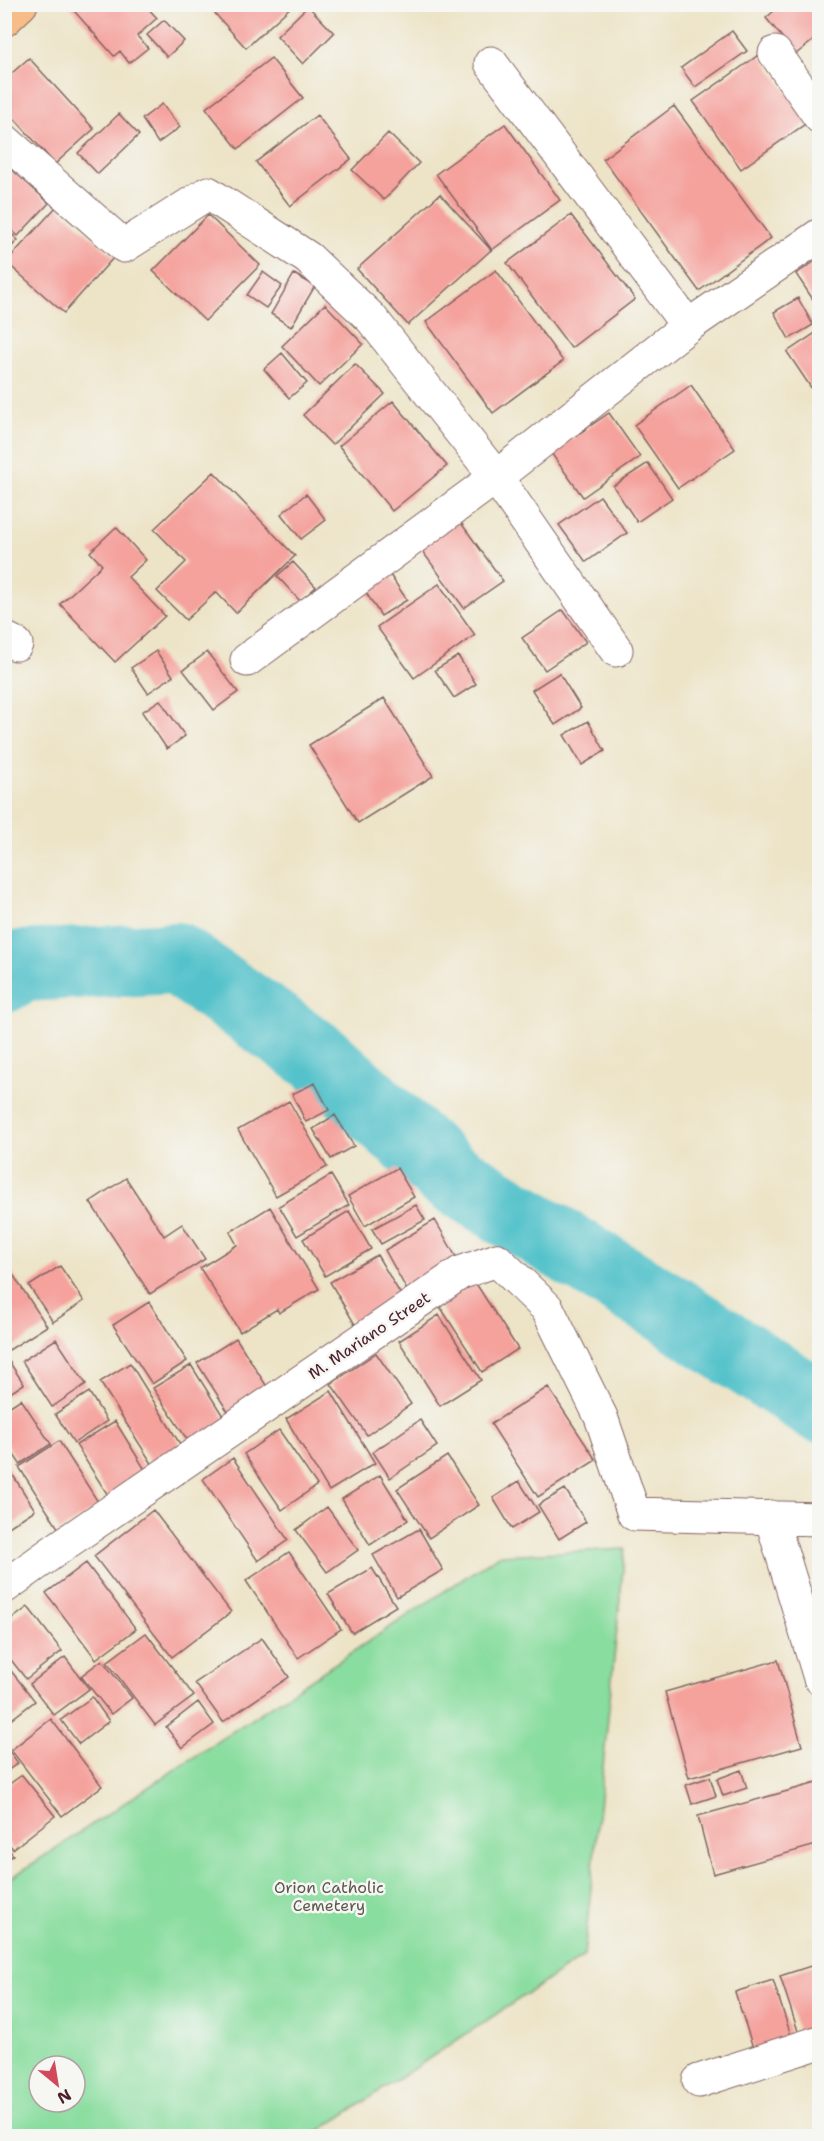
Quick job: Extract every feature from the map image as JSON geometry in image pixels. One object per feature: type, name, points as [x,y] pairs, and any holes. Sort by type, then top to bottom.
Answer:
[{"type":"main road","points":[[4,20],[21,4]]},
{"type":"street","points":[[775,53],[819,117]]},
{"type":"street","points":[[491,63],[688,326]]},
{"type":"street","points":[[4,140],[124,246],[208,193],[308,258],[371,318],[496,477],[616,650]]},
{"type":"street","points":[[247,660],[496,477],[688,326],[819,235]]},
{"type":"street","name":"M. Mariano Street","points":[[4,1587],[460,1273],[497,1260],[547,1308],[601,1417],[634,1514],[771,1517]]},
{"type":"street","points":[[819,1519],[771,1517],[819,1678]]},
{"type":"street","points":[[699,2080],[819,2042]]},
{"type":"green space","name":"Orion Catholic Cemetery","points":[[625,1549],[584,1956],[312,2136],[5,2136],[5,1882],[499,1555]]},
{"type":"building","points":[[68,4],[144,4],[157,18],[137,36],[148,48],[129,63],[120,51],[114,56]]},
{"type":"building","points":[[211,4],[294,4],[246,48],[209,7]]},
{"type":"building","points":[[782,4],[820,4],[820,35],[796,54],[766,18]]},
{"type":"building","points":[[308,6],[334,33],[303,64],[277,36]]},
{"type":"building","points":[[164,20],[184,41],[167,57],[147,35]]},
{"type":"building","points":[[732,31],[747,51],[695,87],[681,68]]},
{"type":"building","points":[[760,54],[808,122],[741,169],[693,101]]},
{"type":"building","points":[[29,58],[94,129],[55,164],[4,107],[4,80]]},
{"type":"building","points":[[271,58],[303,98],[238,149],[206,108]]},
{"type":"building","points":[[162,104],[180,127],[158,143],[142,119]]},
{"type":"building","points":[[674,106],[771,238],[699,291],[603,159]]},
{"type":"building","points":[[119,114],[139,135],[98,174],[78,153]]},
{"type":"building","points":[[317,115],[351,159],[290,206],[256,162]]},
{"type":"building","points":[[505,124],[560,200],[492,250],[436,174]]},
{"type":"building","points":[[388,133],[419,163],[384,200],[352,170]]},
{"type":"building","points":[[13,170],[49,203],[18,236],[4,223],[4,179]]},
{"type":"building","points":[[440,194],[491,250],[408,325],[357,269]]},
{"type":"building","points":[[57,206],[114,257],[64,313],[6,262]]},
{"type":"building","points":[[208,215],[260,265],[205,321],[153,271]]},
{"type":"building","points":[[571,215],[635,299],[571,348],[507,263]]},
{"type":"building","points":[[4,227],[18,240],[4,254]]},
{"type":"building","points":[[820,258],[820,310],[796,274]]},
{"type":"building","points":[[496,270],[563,361],[493,413],[426,322]]},
{"type":"building","points":[[263,272],[282,286],[266,308],[247,295]]},
{"type":"building","points":[[294,274],[315,286],[291,327],[271,314]]},
{"type":"building","points":[[798,298],[813,325],[789,339],[774,312]]},
{"type":"building","points":[[325,304],[363,344],[319,386],[282,346]]},
{"type":"building","points":[[820,330],[820,401],[787,352]]},
{"type":"building","points":[[282,353],[307,383],[289,398],[264,369]]},
{"type":"building","points":[[355,364],[385,394],[332,445],[303,415]]},
{"type":"building","points":[[691,385],[735,449],[678,488],[634,425]]},
{"type":"building","points":[[393,401],[447,466],[392,511],[339,446]]},
{"type":"building","points":[[609,413],[640,457],[583,497],[551,453]]},
{"type":"building","points":[[648,463],[672,498],[637,522],[613,486]]},
{"type":"building","points":[[214,472],[295,556],[236,613],[216,592],[186,620],[157,591],[186,562],[154,529]]},
{"type":"building","points":[[306,494],[326,520],[301,539],[281,514]]},
{"type":"building","points":[[600,496],[627,533],[586,562],[559,525]]},
{"type":"building","points":[[456,516],[503,581],[464,608],[417,544]]},
{"type":"building","points":[[116,527],[146,560],[128,577],[165,616],[115,662],[60,604],[102,565],[90,552]]},
{"type":"building","points":[[293,562],[316,587],[300,601],[277,576]]},
{"type":"building","points":[[388,572],[407,600],[381,616],[363,588]]},
{"type":"building","points":[[439,584],[475,635],[414,678],[377,627]]},
{"type":"building","points":[[563,610],[586,642],[545,670],[522,638]]},
{"type":"building","points":[[156,651],[173,676],[148,693],[131,668]]},
{"type":"building","points":[[207,652],[238,692],[214,710],[183,670]]},
{"type":"building","points":[[458,656],[476,684],[454,698],[435,670]]},
{"type":"building","points":[[559,673],[581,708],[555,725],[532,690]]},
{"type":"building","points":[[384,698],[433,776],[358,823],[309,745]]},
{"type":"building","points":[[160,700],[185,736],[167,749],[142,712]]},
{"type":"building","points":[[588,721],[605,751],[582,765],[564,735]]},
{"type":"building","points":[[315,1083],[329,1110],[306,1122],[292,1094]]},
{"type":"building","points":[[289,1101],[327,1167],[276,1196],[238,1130]]},
{"type":"building","points":[[335,1115],[354,1146],[331,1159],[313,1129]]},
{"type":"building","points":[[397,1168],[414,1197],[365,1226],[348,1196]]},
{"type":"building","points":[[331,1175],[349,1205],[297,1236],[279,1206]]},
{"type":"building","points":[[126,1178],[164,1236],[182,1224],[205,1259],[150,1294],[90,1202]]},
{"type":"building","points":[[416,1205],[425,1220],[381,1244],[372,1229]]},
{"type":"building","points":[[270,1207],[319,1289],[279,1313],[277,1309],[240,1332],[200,1268],[237,1245],[230,1232]]},
{"type":"building","points":[[349,1211],[371,1249],[325,1276],[303,1239]]},
{"type":"building","points":[[435,1220],[459,1262],[408,1292],[385,1250]]},
{"type":"building","points":[[377,1255],[404,1300],[357,1328],[330,1282]]},
{"type":"building","points":[[4,1261],[47,1326],[9,1350],[4,1343]]},
{"type":"building","points":[[60,1266],[84,1301],[53,1322],[29,1286]]},
{"type":"building","points":[[475,1282],[518,1349],[482,1372],[439,1305]]},
{"type":"building","points":[[149,1302],[187,1361],[152,1384],[113,1325]]},
{"type":"building","points":[[439,1315],[481,1380],[440,1406],[399,1341]]},
{"type":"building","points":[[236,1338],[271,1393],[232,1418],[197,1363]]},
{"type":"building","points":[[56,1339],[86,1384],[52,1407],[22,1361]]},
{"type":"building","points":[[376,1353],[411,1404],[367,1435],[331,1384]]},
{"type":"building","points":[[4,1354],[24,1384],[4,1397]]},
{"type":"building","points":[[130,1363],[185,1452],[156,1470],[100,1382]]},
{"type":"building","points":[[191,1365],[228,1424],[192,1447],[153,1388]]},
{"type":"building","points":[[548,1387],[596,1460],[538,1497],[491,1424]]},
{"type":"building","points":[[331,1391],[375,1463],[329,1491],[286,1419]]},
{"type":"building","points":[[89,1392],[107,1421],[74,1443],[55,1414]]},
{"type":"building","points":[[21,1399],[51,1444],[20,1464],[4,1440],[4,1410]]},
{"type":"building","points":[[420,1420],[437,1446],[390,1478],[373,1452]]},
{"type":"building","points":[[115,1421],[149,1476],[111,1500],[76,1445]]},
{"type":"building","points":[[279,1430],[317,1485],[282,1510],[244,1454]]},
{"type":"building","points":[[59,1441],[100,1505],[60,1531],[19,1467]]},
{"type":"building","points":[[447,1456],[479,1505],[429,1538],[397,1489]]},
{"type":"building","points":[[233,1458],[288,1540],[258,1561],[203,1479]]},
{"type":"building","points":[[4,1461],[35,1510],[4,1530]]},
{"type":"building","points":[[380,1475],[408,1520],[370,1545],[342,1499]]},
{"type":"building","points":[[519,1481],[539,1512],[512,1529],[493,1498]]},
{"type":"building","points":[[565,1489],[586,1522],[559,1539],[538,1505]]},
{"type":"building","points":[[327,1507],[358,1550],[327,1572],[296,1530]]},
{"type":"building","points":[[153,1510],[231,1612],[172,1657],[94,1556]]},
{"type":"building","points":[[419,1529],[443,1570],[397,1597],[373,1555]]},
{"type":"building","points":[[289,1552],[341,1629],[298,1658],[246,1581]]},
{"type":"building","points":[[86,1563],[136,1629],[96,1659],[46,1593]]},
{"type":"building","points":[[372,1568],[396,1606],[352,1633],[328,1594]]},
{"type":"building","points":[[28,1607],[62,1651],[26,1679],[4,1651],[4,1625]]},
{"type":"building","points":[[146,1633],[194,1696],[155,1725],[107,1662]]},
{"type":"building","points":[[262,1638],[289,1677],[223,1722],[195,1683]]},
{"type":"building","points":[[65,1657],[89,1689],[54,1715],[30,1684]]},
{"type":"building","points":[[102,1660],[132,1698],[111,1714],[81,1676]]},
{"type":"building","points":[[778,1660],[802,1746],[689,1778],[665,1692]]},
{"type":"building","points":[[4,1662],[35,1701],[4,1725]]},
{"type":"building","points":[[92,1697],[109,1721],[79,1744],[61,1720]]},
{"type":"building","points":[[198,1702],[214,1724],[182,1748],[166,1727]]},
{"type":"building","points":[[51,1719],[102,1786],[62,1816],[11,1750]]},
{"type":"building","points":[[4,1744],[18,1763],[4,1773]]},
{"type":"building","points":[[741,1770],[747,1788],[723,1796],[717,1779]]},
{"type":"building","points":[[22,1775],[55,1816],[13,1849],[4,1838],[4,1788]]},
{"type":"building","points":[[710,1777],[716,1796],[692,1804],[686,1785]]},
{"type":"building","points":[[820,1782],[820,1844],[713,1874],[698,1816]]},
{"type":"building","points":[[4,1844],[13,1855],[4,1862]]},
{"type":"building","points":[[820,1963],[820,2031],[800,2037],[780,1976]]},
{"type":"building","points":[[773,1980],[793,2042],[755,2054],[735,1992]]},
{"type":"waterway","points":[[4,977],[22,966],[176,958],[321,1059],[448,1175],[667,1308],[820,1407]]}]
